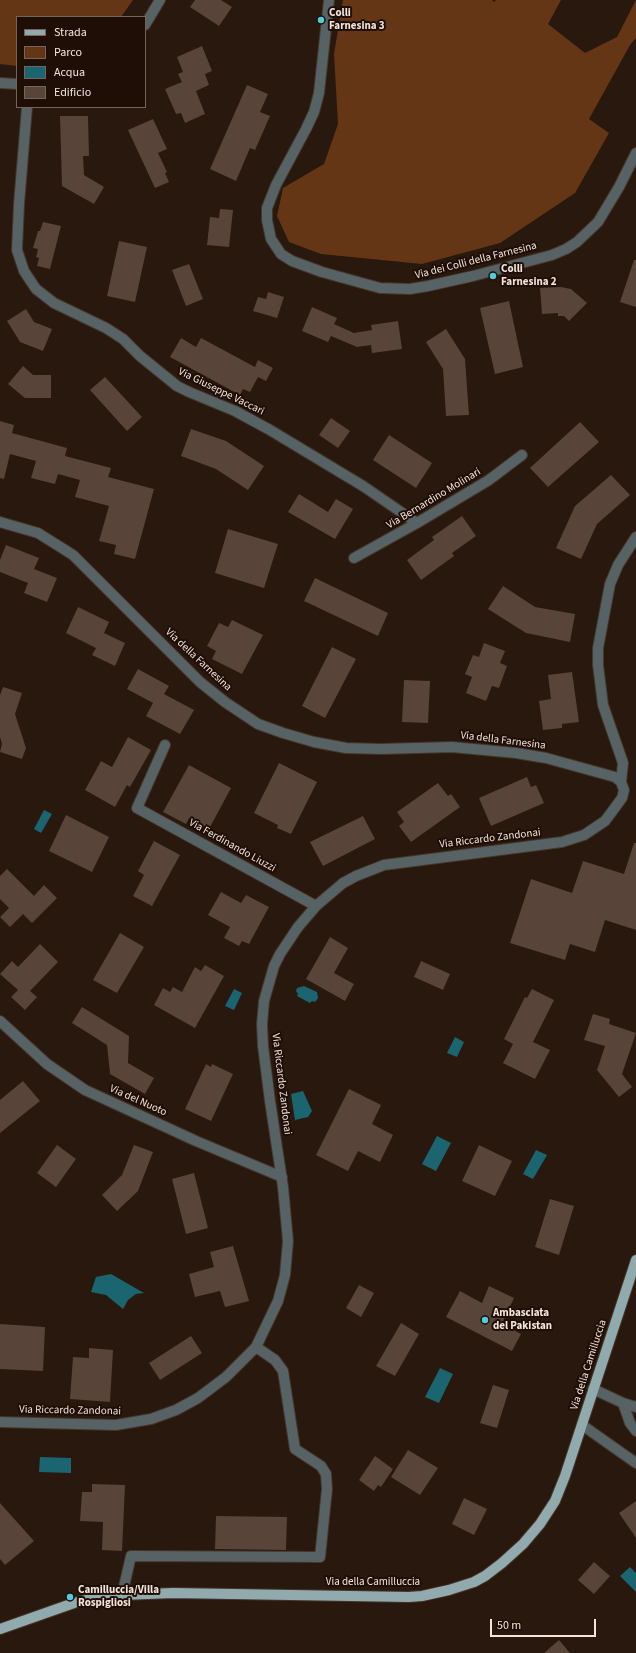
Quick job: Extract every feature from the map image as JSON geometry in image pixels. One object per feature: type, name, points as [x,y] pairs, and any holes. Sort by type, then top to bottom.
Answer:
[{"type":"main road","name":"Via della Camilluccia","points":[[0,1629],[74,1603],[94,1598],[122,1595],[173,1594],[409,1597],[437,1593],[461,1587],[485,1576],[514,1553],[540,1524],[549,1513],[560,1490],[636,1260]]},
{"type":"street","points":[[146,23],[160,0]]},
{"type":"street","name":"Via dei Colli della Farnesina","points":[[329,0],[319,93],[314,112],[276,185],[268,208],[267,220],[271,239],[282,254],[292,261],[322,272],[373,286],[410,289],[466,278],[552,255],[577,242],[598,222],[619,187],[636,153]]},
{"type":"street","points":[[0,82],[16,84]]},
{"type":"street","name":"Via Giuseppe Vaccari","points":[[27,108],[19,204],[18,250],[24,271],[36,289],[54,303],[106,328],[123,339],[177,386],[235,411],[270,430],[363,486],[417,523]]},
{"type":"street","name":"Via Bernardino Molinari","points":[[354,558],[417,523],[489,480],[522,455]]},
{"type":"street","name":"Via della Farnesina","points":[[0,522],[38,533],[73,555],[200,682],[224,702],[258,724],[314,742],[346,748],[381,749],[452,747],[516,752],[546,758],[613,776],[621,782]]},
{"type":"street","points":[[621,782],[623,763],[603,705],[598,665],[598,648],[610,584],[618,565],[636,537]]},
{"type":"street","name":"Via Ferdinando Liuzzi","points":[[165,745],[137,808],[316,906]]},
{"type":"street","name":"Via Riccardo Zandonai","points":[[0,1422],[116,1424],[151,1419],[176,1410],[198,1398],[226,1377],[256,1347],[278,1301],[285,1275],[288,1232],[282,1177],[263,1046],[262,1024],[264,1001],[274,966],[280,954],[298,927],[316,906],[343,883],[384,865],[562,842],[584,835],[598,827],[610,816],[624,794],[624,788],[621,782]]},
{"type":"street","name":"Via del Nuoto","points":[[0,1021],[47,1064],[85,1090],[196,1141],[282,1177]]},
{"type":"street","points":[[122,1595],[131,1556],[320,1557],[327,1489],[326,1474],[321,1466],[295,1449],[283,1371],[273,1357],[256,1347]]},
{"type":"street","points":[[594,1389],[623,1403],[636,1407]]},
{"type":"street","points":[[623,1403],[630,1423],[636,1431]]},
{"type":"street","points":[[582,1425],[636,1463]]},
{"type":"green space","points":[[0,0],[133,0],[122,16],[16,16],[16,66],[0,64]]},
{"type":"green space","points":[[343,0],[492,0],[494,2],[496,0],[561,0],[548,24],[585,53],[617,37],[636,0],[636,38],[630,45],[589,119],[609,133],[575,193],[500,243],[422,264],[321,254],[289,242],[277,216],[283,188],[324,164],[338,124],[334,54]]},
{"type":"water","points":[[44,810],[52,814],[41,833],[34,829]]},
{"type":"water","points":[[304,986],[317,992],[318,998],[315,1002],[312,1001],[310,1003],[297,996],[297,988]]},
{"type":"water","points":[[234,989],[242,993],[234,1010],[225,1006]]},
{"type":"water","points":[[455,1037],[464,1042],[457,1057],[447,1053]]},
{"type":"water","points":[[303,1091],[312,1111],[308,1117],[295,1120],[291,1094]]},
{"type":"water","points":[[437,1136],[451,1143],[436,1171],[422,1164]]},
{"type":"water","points":[[536,1150],[547,1155],[533,1179],[523,1174]]},
{"type":"water","points":[[111,1274],[144,1293],[136,1294],[128,1300],[123,1309],[106,1295],[91,1292],[96,1277]]},
{"type":"water","points":[[440,1368],[453,1374],[439,1403],[425,1397]]},
{"type":"water","points":[[40,1457],[71,1458],[71,1473],[39,1472]]},
{"type":"water","points":[[630,1567],[636,1573],[636,1592],[620,1576]]},
{"type":"building","points":[[195,0],[221,0],[232,7],[219,26],[190,7]]},
{"type":"building","points":[[202,46],[212,71],[205,74],[209,85],[196,91],[205,114],[185,123],[181,113],[176,114],[165,89],[182,82],[178,74],[183,72],[177,57]]},
{"type":"building","points":[[247,85],[268,94],[260,112],[270,116],[255,150],[250,148],[236,181],[210,169]]},
{"type":"building","points":[[60,116],[88,116],[89,156],[83,156],[84,175],[104,187],[94,204],[62,186]]},
{"type":"building","points":[[153,119],[167,149],[158,153],[167,172],[165,173],[169,182],[155,188],[128,130]]},
{"type":"building","points":[[220,209],[233,210],[229,247],[207,245],[210,217],[219,218]]},
{"type":"building","points":[[43,222],[61,226],[50,269],[37,266],[39,258],[36,257],[38,249],[33,248],[38,231],[40,231]]},
{"type":"building","points":[[119,241],[147,247],[135,302],[107,296]]},
{"type":"building","points":[[634,260],[636,260],[636,307],[620,302]]},
{"type":"building","points":[[189,264],[203,299],[186,306],[172,270]]},
{"type":"building","points":[[561,287],[571,289],[587,303],[569,321],[564,316],[558,316],[558,313],[542,314],[540,288]]},
{"type":"building","points":[[268,292],[284,297],[277,318],[253,311],[258,297],[266,299]]},
{"type":"building","points":[[509,301],[523,367],[495,374],[480,308]]},
{"type":"building","points":[[312,307],[337,318],[334,324],[354,333],[372,330],[371,325],[398,321],[402,349],[372,353],[371,345],[357,347],[331,336],[328,342],[302,331]]},
{"type":"building","points":[[26,309],[34,322],[52,329],[43,351],[20,342],[7,321]]},
{"type":"building","points":[[446,329],[465,359],[469,415],[446,416],[443,369],[426,342]]},
{"type":"building","points":[[181,338],[196,347],[201,338],[255,367],[258,360],[273,368],[266,381],[258,377],[250,392],[243,389],[240,395],[170,357]]},
{"type":"building","points":[[23,366],[33,375],[51,375],[51,398],[25,398],[8,384]]},
{"type":"building","points":[[105,377],[142,417],[127,431],[90,390]]},
{"type":"building","points":[[331,418],[350,431],[338,448],[319,435]]},
{"type":"building","points":[[0,421],[14,425],[12,433],[67,448],[65,456],[111,468],[108,477],[154,489],[135,559],[114,554],[116,545],[99,541],[109,506],[75,497],[80,480],[58,474],[55,484],[31,478],[36,461],[10,454],[4,479],[0,478]]},
{"type":"building","points":[[580,422],[599,442],[548,487],[530,468]]},
{"type":"building","points":[[191,429],[226,441],[264,466],[248,490],[216,469],[181,456]]},
{"type":"building","points":[[389,435],[432,463],[416,488],[373,460]]},
{"type":"building","points":[[611,475],[630,495],[597,524],[581,559],[556,548],[575,506]]},
{"type":"building","points":[[299,494],[328,512],[336,499],[353,509],[335,539],[288,512]]},
{"type":"building","points":[[462,516],[476,536],[452,553],[454,556],[421,580],[407,560],[434,540],[432,537]]},
{"type":"building","points":[[228,529],[278,544],[264,588],[215,573]]},
{"type":"building","points":[[6,545],[39,558],[34,569],[57,578],[47,602],[24,593],[28,583],[0,572],[0,560]]},
{"type":"building","points":[[315,578],[388,613],[378,636],[304,601]]},
{"type":"building","points":[[503,586],[535,607],[575,614],[570,642],[526,633],[488,609]]},
{"type":"building","points":[[78,607],[109,622],[104,633],[125,643],[115,666],[92,655],[96,648],[66,633]]},
{"type":"building","points":[[232,620],[263,635],[242,674],[212,659],[216,651],[207,646],[219,623],[228,627]]},
{"type":"building","points":[[484,643],[505,651],[500,663],[507,666],[499,688],[492,686],[486,701],[466,693],[472,677],[465,674],[473,655],[479,657]]},
{"type":"building","points":[[332,647],[356,659],[325,718],[302,706]]},
{"type":"building","points":[[138,669],[169,686],[164,694],[194,710],[180,734],[146,716],[153,703],[127,689]]},
{"type":"building","points":[[572,672],[579,722],[562,724],[562,728],[543,730],[539,701],[551,699],[548,675]]},
{"type":"building","points":[[404,680],[430,681],[428,723],[402,722]]},
{"type":"building","points":[[3,687],[22,693],[15,714],[26,748],[22,759],[0,752],[2,744],[0,737],[0,695]]},
{"type":"building","points":[[128,737],[151,750],[130,787],[127,785],[115,807],[85,790],[101,761],[112,767]]},
{"type":"building","points":[[279,763],[317,782],[291,834],[277,828],[278,825],[254,813]]},
{"type":"building","points":[[189,765],[231,788],[209,829],[189,818],[186,824],[163,812]]},
{"type":"building","points":[[527,777],[531,787],[536,785],[544,803],[491,826],[479,798]]},
{"type":"building","points":[[438,783],[448,796],[451,794],[460,807],[411,842],[399,826],[404,822],[397,812]]},
{"type":"building","points":[[66,815],[109,837],[92,872],[49,851]]},
{"type":"building","points":[[363,816],[375,839],[323,866],[310,842]]},
{"type":"building","points":[[154,841],[180,855],[152,906],[133,896],[144,875],[138,871]]},
{"type":"building","points":[[634,843],[636,843],[636,930],[605,920],[595,952],[570,944],[565,960],[510,943],[531,879],[572,893],[583,861],[624,874]]},
{"type":"building","points":[[7,869],[34,896],[44,885],[57,898],[32,923],[23,914],[10,927],[0,917],[9,908],[0,899],[0,876]]},
{"type":"building","points":[[221,892],[241,903],[246,895],[269,907],[249,944],[242,941],[239,946],[224,938],[230,927],[208,915]]},
{"type":"building","points":[[120,933],[144,947],[117,993],[93,980]]},
{"type":"building","points":[[330,937],[348,948],[334,973],[354,984],[345,1001],[306,979]]},
{"type":"building","points":[[40,944],[58,962],[30,991],[37,997],[25,1010],[11,997],[18,990],[0,974],[12,961],[18,967]]},
{"type":"building","points":[[421,961],[450,974],[443,990],[414,977]]},
{"type":"building","points":[[205,965],[224,976],[195,1028],[154,1005],[163,988],[170,992],[173,987],[182,992],[195,967],[201,971]]},
{"type":"building","points":[[532,989],[554,1000],[533,1042],[550,1050],[535,1079],[503,1063],[513,1044],[504,1039],[525,997],[527,998]]},
{"type":"building","points":[[82,1007],[129,1036],[128,1063],[154,1078],[145,1094],[110,1074],[107,1045],[72,1023]]},
{"type":"building","points":[[593,1014],[610,1019],[609,1024],[636,1033],[622,1074],[632,1087],[619,1097],[597,1070],[605,1046],[584,1040]]},
{"type":"building","points":[[206,1064],[211,1067],[212,1064],[233,1074],[211,1121],[185,1109]]},
{"type":"building","points":[[23,1081],[40,1101],[0,1133],[0,1100]]},
{"type":"building","points":[[349,1089],[381,1105],[372,1124],[393,1135],[380,1162],[358,1151],[348,1171],[316,1155]]},
{"type":"building","points":[[57,1145],[76,1159],[56,1187],[37,1173]]},
{"type":"building","points":[[134,1145],[153,1152],[138,1191],[117,1211],[102,1195],[122,1175]]},
{"type":"building","points":[[479,1145],[512,1161],[495,1196],[462,1181]]},
{"type":"building","points":[[194,1173],[208,1228],[186,1234],[172,1179]]},
{"type":"building","points":[[550,1199],[574,1206],[559,1255],[535,1247]]},
{"type":"building","points":[[233,1246],[249,1301],[225,1307],[220,1291],[195,1297],[189,1274],[214,1267],[210,1252]]},
{"type":"building","points":[[359,1285],[374,1293],[361,1317],[346,1308]]},
{"type":"building","points":[[489,1286],[514,1298],[503,1321],[505,1322],[504,1325],[521,1334],[512,1351],[446,1317],[460,1291],[482,1303]]},
{"type":"building","points":[[401,1323],[419,1334],[395,1376],[376,1366]]},
{"type":"building","points":[[0,1324],[45,1327],[43,1371],[0,1369]]},
{"type":"building","points":[[191,1336],[202,1353],[160,1380],[149,1363]]},
{"type":"building","points":[[89,1348],[113,1350],[110,1402],[70,1399],[73,1357],[89,1358]]},
{"type":"building","points":[[493,1385],[509,1390],[497,1428],[480,1423]]},
{"type":"building","points":[[408,1450],[438,1468],[420,1495],[391,1477]]},
{"type":"building","points":[[375,1456],[393,1469],[381,1487],[378,1485],[374,1491],[359,1480]]},
{"type":"building","points":[[92,1484],[125,1485],[122,1551],[102,1550],[103,1522],[80,1521],[82,1492],[92,1492]]},
{"type":"building","points":[[464,1498],[487,1509],[474,1535],[452,1524]]},
{"type":"building","points":[[636,1501],[636,1538],[619,1513]]},
{"type":"building","points":[[0,1503],[34,1541],[5,1565],[0,1559]]},
{"type":"building","points":[[216,1516],[287,1517],[286,1550],[215,1549]]},
{"type":"building","points":[[594,1562],[610,1576],[594,1594],[578,1580]]},
{"type":"building","points":[[559,1640],[570,1653],[544,1653]]},
{"type":"place","name":"Colli Farnesina 3","points":[[321,20]]},
{"type":"place","name":"Colli Farnesina 2","points":[[493,276]]},
{"type":"place","name":"Ambasciata del Pakistan","points":[[485,1320]]},
{"type":"place","name":"Camilluccia/Villa Rospigliosi","points":[[70,1597]]}]
